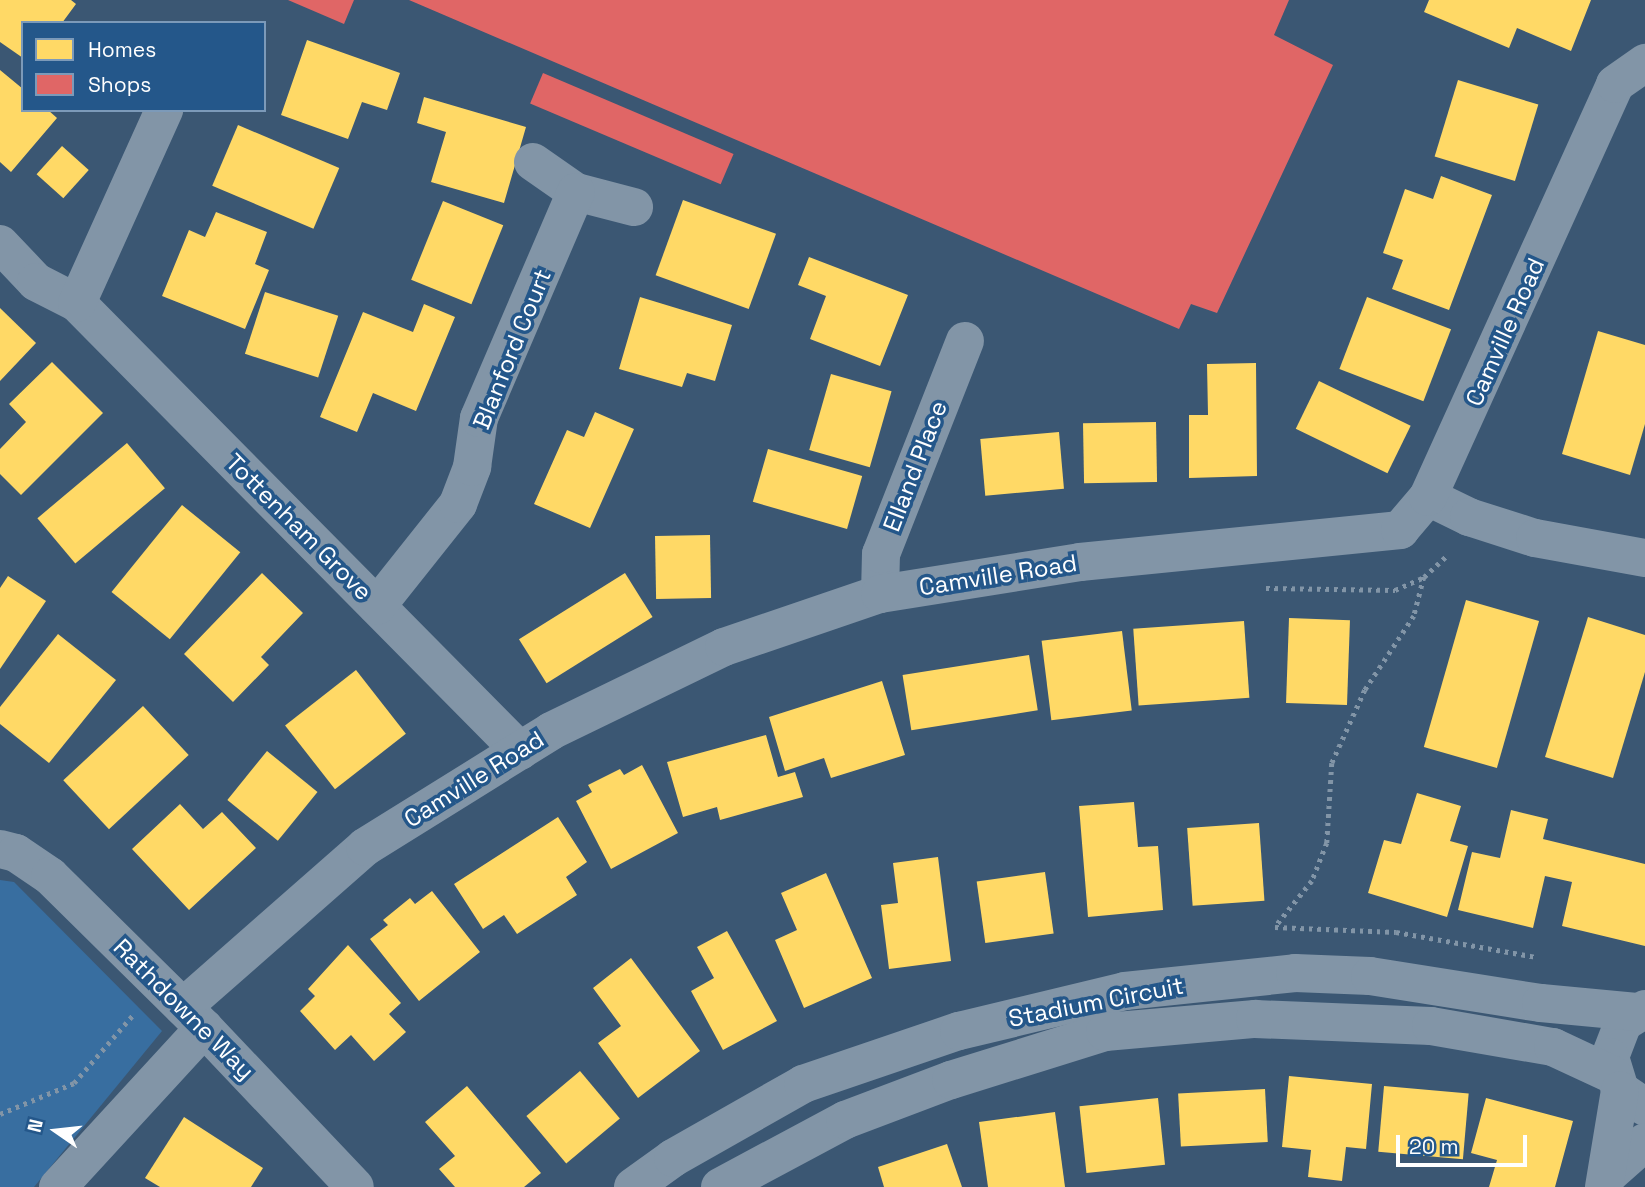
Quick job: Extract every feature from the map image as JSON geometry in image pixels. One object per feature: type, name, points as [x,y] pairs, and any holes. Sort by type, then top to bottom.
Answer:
[{"type":"street","name":"Camville Road","points":[[58,1187],[182,1006],[365,847],[520,751],[724,647],[880,594],[1080,562],[1400,530],[1428,497],[1615,84],[1645,63]]},
{"type":"street","points":[[77,303],[163,112]]},
{"type":"street","points":[[533,162],[576,192],[634,207]]},
{"type":"street","name":"Blanford Court","points":[[377,606],[458,504],[472,467],[479,418],[576,192]]},
{"type":"street","name":"Tottenham Grove","points":[[0,244],[36,282],[77,303],[520,751]]},
{"type":"street","name":"Elland Place","points":[[880,594],[881,554],[965,341]]},
{"type":"street","points":[[1428,497],[1469,517],[1535,538],[1645,558]]},
{"type":"street","name":"Rathdowne Way","points":[[0,849],[16,853],[50,876],[182,1006],[355,1187]]},
{"type":"street","name":"Stadium Circuit","points":[[633,1187],[673,1158],[803,1084],[959,1031],[1125,991],[1294,973],[1370,976],[1541,1003],[1641,1010]]},
{"type":"street","points":[[1606,1180],[1611,1128],[1626,1091],[1614,1039],[1641,1010]]},
{"type":"street","name":"Stadium Circuit","points":[[720,1187],[845,1120],[951,1080],[1105,1032],[1255,1019],[1431,1026],[1553,1047],[1626,1091]]},
{"type":"street","points":[[1606,1180],[1645,1142]]},
{"type":"path","points":[[1252,587],[1395,590],[1424,577],[1450,553],[1469,517]]},
{"type":"path","points":[[1424,577],[1414,616],[1365,690],[1332,763],[1327,843],[1312,881],[1275,927],[1396,932],[1542,958]]},
{"type":"path","points":[[0,1114],[74,1083],[182,1006]]},
{"type":"shaded area","points":[[0,880],[14,882],[162,1031],[34,1187],[0,1187]]},
{"type":"building: Homes","points":[[0,0],[71,0],[76,4],[63,21],[21,21],[21,57],[0,42]]},
{"type":"building: Homes","points":[[1429,0],[1591,0],[1571,51],[1517,28],[1509,48],[1424,12]]},
{"type":"building: Homes","points":[[307,40],[400,73],[387,110],[362,102],[348,139],[281,115]]},
{"type":"building: Homes","points":[[0,70],[21,87],[21,112],[50,112],[57,118],[11,172],[0,162]]},
{"type":"building: Homes","points":[[1458,80],[1538,105],[1515,181],[1435,157]]},
{"type":"building: Homes","points":[[424,97],[526,127],[504,203],[431,182],[446,132],[417,123]]},
{"type":"building: Homes","points":[[238,125],[339,168],[313,229],[212,186]]},
{"type":"building: Homes","points":[[62,146],[89,170],[63,198],[37,174]]},
{"type":"building: Homes","points":[[1441,176],[1492,195],[1449,310],[1392,289],[1403,260],[1383,253],[1405,189],[1433,199]]},
{"type":"building: Homes","points":[[683,200],[776,234],[749,309],[656,275]]},
{"type":"building: Homes","points":[[443,201],[503,225],[471,304],[411,280]]},
{"type":"building: Homes","points":[[216,212],[267,232],[255,264],[269,270],[245,329],[162,296],[189,230],[205,237]]},
{"type":"building: Homes","points":[[809,257],[908,295],[880,366],[810,339],[826,296],[798,285]]},
{"type":"building: Homes","points":[[265,292],[338,316],[318,378],[245,354]]},
{"type":"building: Homes","points":[[640,297],[732,325],[715,381],[687,373],[682,387],[619,369]]},
{"type":"building: Homes","points":[[1367,297],[1451,329],[1423,401],[1339,369]]},
{"type":"building: Homes","points":[[424,304],[455,317],[416,411],[373,393],[357,432],[320,417],[363,312],[413,332]]},
{"type":"building: Homes","points":[[0,308],[36,343],[0,381]]},
{"type":"building: Homes","points":[[1598,331],[1645,345],[1645,424],[1630,475],[1562,454]]},
{"type":"building: Homes","points":[[52,362],[103,413],[21,495],[0,474],[0,449],[26,422],[9,404]]},
{"type":"building: Homes","points":[[1256,363],[1257,476],[1189,478],[1189,415],[1208,415],[1207,364]]},
{"type":"building: Homes","points":[[831,374],[892,391],[870,467],[809,450]]},
{"type":"building: Homes","points":[[1319,381],[1411,426],[1387,473],[1296,429]]},
{"type":"building: Homes","points":[[595,412],[634,429],[590,528],[534,504],[567,430],[584,437]]},
{"type":"building: Homes","points":[[1156,422],[1157,482],[1084,483],[1083,423]]},
{"type":"building: Homes","points":[[1059,432],[1064,489],[985,496],[980,439]]},
{"type":"building: Homes","points":[[127,443],[165,488],[75,563],[37,518]]},
{"type":"building: Homes","points":[[768,449],[862,476],[847,529],[753,502]]},
{"type":"building: Homes","points":[[182,505],[240,552],[170,639],[112,592]]},
{"type":"building: Homes","points":[[710,535],[711,598],[656,599],[655,536]]},
{"type":"building: Homes","points":[[262,573],[303,613],[261,657],[269,665],[233,702],[184,654]]},
{"type":"building: Homes","points":[[625,573],[653,617],[547,683],[519,639]]},
{"type":"building: Homes","points":[[8,576],[46,601],[0,669],[0,588]]},
{"type":"building: Homes","points":[[1466,600],[1539,621],[1497,768],[1424,747]]},
{"type":"building: Homes","points":[[1588,617],[1645,635],[1645,672],[1613,778],[1545,757]]},
{"type":"building: Homes","points":[[1289,618],[1350,620],[1347,705],[1286,703]]},
{"type":"building: Homes","points":[[1244,621],[1249,698],[1139,706],[1133,629]]},
{"type":"building: Homes","points":[[1122,631],[1132,710],[1051,720],[1042,641]]},
{"type":"building: Homes","points":[[58,634],[116,680],[49,763],[0,724],[0,707]]},
{"type":"building: Homes","points":[[1029,655],[1038,710],[911,730],[903,675]]},
{"type":"building: Homes","points":[[356,670],[406,734],[335,789],[285,725]]},
{"type":"building: Homes","points":[[882,681],[905,755],[831,778],[824,758],[785,771],[769,717]]},
{"type":"building: Homes","points":[[143,706],[189,755],[109,829],[63,780]]},
{"type":"building: Homes","points":[[766,735],[778,777],[795,772],[803,797],[720,820],[717,807],[683,817],[667,762]]},
{"type":"building: Homes","points":[[267,751],[318,792],[278,841],[227,800]]},
{"type":"building: Homes","points":[[642,765],[678,833],[611,869],[576,801],[592,792],[588,785],[620,769],[624,775]]},
{"type":"building: Homes","points":[[1417,793],[1461,806],[1450,841],[1468,846],[1447,917],[1368,893],[1384,840],[1401,844]]},
{"type":"building: Homes","points":[[1134,802],[1138,847],[1158,846],[1163,910],[1088,917],[1079,806]]},
{"type":"building: Homes","points":[[180,804],[203,829],[222,812],[256,848],[189,910],[132,849]]},
{"type":"building: Homes","points":[[1511,810],[1548,819],[1543,839],[1645,864],[1645,946],[1562,926],[1572,882],[1545,876],[1533,928],[1458,910],[1472,852],[1500,858]]},
{"type":"building: Homes","points":[[558,817],[587,862],[566,877],[577,895],[517,934],[504,915],[483,929],[454,884]]},
{"type":"building: Homes","points":[[1259,823],[1264,901],[1193,906],[1187,828]]},
{"type":"building: Homes","points":[[938,857],[951,961],[889,969],[881,905],[898,903],[893,863]]},
{"type":"building: Homes","points":[[1045,872],[1054,933],[985,943],[977,882]]},
{"type":"building: Homes","points":[[826,873],[872,978],[804,1008],[775,940],[797,930],[781,893]]},
{"type":"building: Homes","points":[[432,891],[480,952],[419,1001],[370,939],[388,925],[383,920],[410,898],[415,904]]},
{"type":"building: Homes","points":[[727,931],[777,1021],[723,1050],[691,991],[714,978],[697,947]]},
{"type":"building: Homes","points":[[348,945],[401,1003],[389,1014],[406,1032],[374,1061],[351,1035],[335,1050],[300,1011],[315,996],[308,989]]},
{"type":"building: Homes","points":[[631,958],[700,1051],[638,1098],[598,1043],[621,1026],[593,988]]},
{"type":"building: Homes","points":[[580,1071],[620,1118],[566,1163],[526,1116]]},
{"type":"building: Homes","points":[[1289,1076],[1372,1084],[1366,1149],[1346,1147],[1342,1181],[1308,1177],[1311,1150],[1282,1147]]},
{"type":"building: Homes","points":[[467,1086],[541,1173],[524,1187],[455,1187],[439,1169],[455,1156],[425,1122]]},
{"type":"building: Homes","points":[[1384,1086],[1469,1093],[1463,1159],[1378,1152]]},
{"type":"building: Homes","points":[[1265,1089],[1268,1142],[1181,1146],[1178,1094]]},
{"type":"building: Homes","points":[[1158,1098],[1165,1165],[1086,1173],[1079,1106]]},
{"type":"building: Homes","points":[[1486,1098],[1573,1121],[1555,1187],[1489,1187],[1497,1160],[1471,1153]]},
{"type":"building: Homes","points":[[1055,1112],[1065,1187],[988,1187],[979,1122]]},
{"type":"building: Homes","points":[[184,1117],[263,1168],[251,1187],[160,1187],[145,1178]]},
{"type":"building: Homes","points":[[947,1144],[962,1187],[884,1187],[878,1167]]},
{"type":"building: Shops","points":[[288,0],[354,0],[344,24]]},
{"type":"building: Shops","points":[[409,0],[1289,0],[1274,35],[1333,65],[1217,313],[1191,304],[1179,329]]},
{"type":"building: Shops","points":[[543,73],[734,154],[721,184],[530,103]]}]
